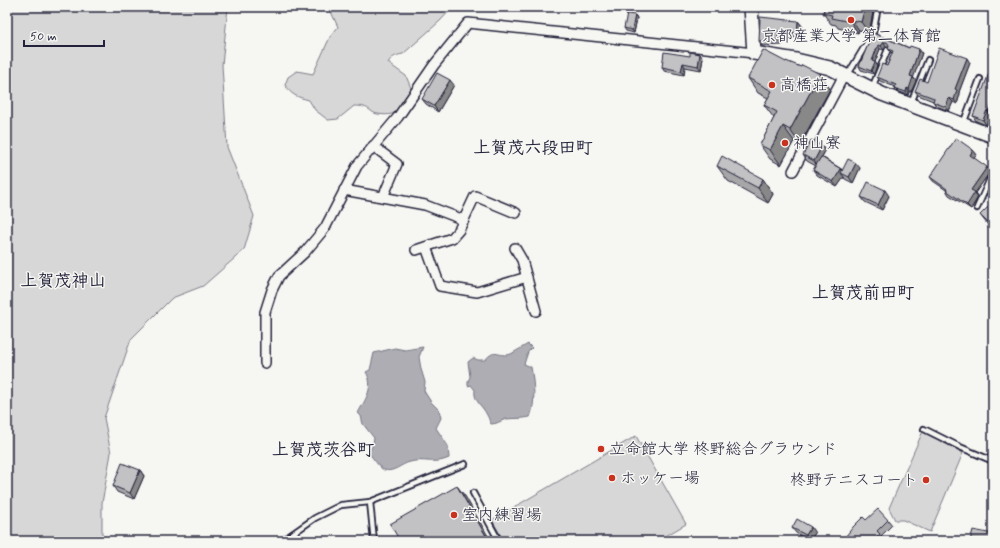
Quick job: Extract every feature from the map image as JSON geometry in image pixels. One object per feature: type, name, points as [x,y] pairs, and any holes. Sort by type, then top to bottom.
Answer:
[{"type":"street","points":[[751,7],[754,53]]},
{"type":"street","points":[[265,363],[265,312],[272,290],[279,276],[305,252],[325,228],[356,166],[398,118],[434,65],[468,22],[754,53],[796,60],[830,68],[871,90],[993,136]]},
{"type":"street","points":[[793,171],[845,76]]},
{"type":"street","points":[[373,146],[397,164],[383,197]]},
{"type":"street","points":[[344,190],[425,205],[464,220]]},
{"type":"street","points":[[416,250],[452,238],[459,230],[475,196],[516,212]]},
{"type":"street","points":[[426,247],[440,286],[477,292],[527,277]]},
{"type":"street","points":[[515,248],[522,260],[536,311]]},
{"type":"lane","points":[[845,76],[873,33],[878,7]]},
{"type":"lane","points":[[871,90],[888,49]]},
{"type":"lane","points":[[910,105],[928,60]]},
{"type":"lane","points":[[963,125],[980,79]]},
{"type":"lane","points":[[977,208],[993,174]]},
{"type":"lane","points":[[924,429],[993,461]]},
{"type":"lane","points":[[282,541],[315,518],[341,505],[370,502],[465,464]]},
{"type":"lane","points":[[473,493],[499,541]]},
{"type":"lane","points":[[370,502],[374,541]]},
{"type":"shaded area","points":[[7,7],[228,7],[222,65],[227,147],[254,216],[244,250],[203,286],[172,298],[131,339],[104,418],[111,453],[102,503],[102,541],[7,541]]},
{"type":"shaded area","points":[[331,7],[453,7],[440,21],[403,54],[394,57],[388,63],[406,76],[411,88],[404,105],[397,112],[385,115],[374,113],[360,106],[354,106],[338,119],[328,120],[315,110],[309,100],[295,95],[285,85],[288,77],[297,71],[313,74],[330,37],[338,27],[332,14]]},
{"type":"shaded area","points":[[528,344],[532,348],[528,352],[524,364],[531,367],[534,393],[530,417],[506,419],[491,424],[488,416],[475,397],[475,390],[471,385],[468,386],[470,377],[468,362],[473,358],[485,360],[495,353],[503,355],[511,354]]},
{"type":"shaded area","points":[[423,347],[419,357],[425,382],[424,391],[431,402],[439,410],[441,418],[436,428],[448,446],[449,458],[439,461],[415,461],[388,471],[384,470],[368,452],[372,447],[374,438],[363,424],[361,416],[358,413],[368,393],[370,383],[366,372],[370,370],[374,353],[395,348],[405,350]]},
{"type":"shaded area","name":"柊野テニスコート","points":[[923,431],[963,453],[930,532],[903,520],[895,520],[889,508]]},
{"type":"shaded area","name":"ホッケー場","points":[[636,436],[686,524],[657,541],[504,541],[492,520]]},
{"type":"building","points":[[825,7],[865,7],[861,22],[852,20],[851,22],[831,18],[832,15],[823,13]]},
{"type":"building","points":[[627,14],[635,15],[632,30],[624,28]]},
{"type":"building","points":[[760,17],[798,21],[797,33],[778,31],[778,40],[759,41]]},
{"type":"building","points":[[873,33],[909,48],[910,46],[919,49],[910,76],[913,77],[909,89],[907,88],[906,92],[894,88],[896,85],[877,77],[882,64],[887,66],[893,51],[888,49],[889,45],[887,42],[884,42],[881,46],[878,45],[872,61],[875,62],[871,71],[859,66]]},
{"type":"building","points":[[939,48],[967,58],[955,89],[957,90],[954,100],[949,98],[946,107],[933,102],[934,98],[915,91],[920,79],[927,82]]},
{"type":"building","points":[[763,50],[786,62],[801,67],[802,65],[820,74],[790,130],[783,126],[770,150],[760,145],[777,112],[764,105],[772,91],[748,78]]},
{"type":"building","points":[[664,52],[690,56],[690,52],[700,54],[698,66],[683,63],[681,71],[662,67]]},
{"type":"building","points":[[992,65],[993,101],[983,120],[973,116]]},
{"type":"building","points":[[437,73],[450,80],[434,106],[422,99]]},
{"type":"building","points":[[956,138],[973,150],[970,155],[987,167],[971,190],[975,192],[967,205],[930,177]]},
{"type":"building","points":[[811,140],[822,146],[814,161],[803,155]]},
{"type":"building","points":[[722,156],[763,179],[758,188],[717,166]]},
{"type":"building","points":[[821,157],[841,169],[833,182],[813,170]]},
{"type":"building","points":[[848,159],[856,163],[849,177],[841,173]]},
{"type":"building","points":[[868,182],[885,190],[878,205],[861,197]]},
{"type":"building","points":[[990,205],[993,208],[993,232],[987,226],[989,224],[980,215]]},
{"type":"building","points":[[122,463],[140,470],[130,493],[113,486]]},
{"type":"building","name":"室内練習場","points":[[457,486],[489,541],[400,541],[390,524]]},
{"type":"building","points":[[878,509],[888,520],[877,531],[880,534],[874,541],[842,541],[863,517],[866,520]]},
{"type":"building","points":[[797,519],[811,527],[806,535],[792,528]]},
{"type":"building","points":[[973,530],[993,534],[993,541],[970,541]]},
{"type":"building","points":[[799,535],[809,541],[795,541]]},
{"type":"place","name":"京都産業大学 第二体育館","points":[[851,20]]},
{"type":"place","name":"高橋荘","points":[[772,85]]},
{"type":"place","name":"神山寮","points":[[785,143]]},
{"type":"place","name":"立命館大学 柊野総合グラウンド","points":[[601,449]]},
{"type":"place","name":"ホッケー場","points":[[612,478]]},
{"type":"place","name":"柊野テニスコート","points":[[926,480]]},
{"type":"place","name":"室内練習場","points":[[454,515]]},
{"type":"district","name":"上賀茂六段田町","points":[[533,148]]},
{"type":"district","name":"上賀茂神山","points":[[63,281]]},
{"type":"district","name":"上賀茂前田町","points":[[863,293]]},
{"type":"district","name":"上賀茂茨谷町","points":[[323,450]]}]
